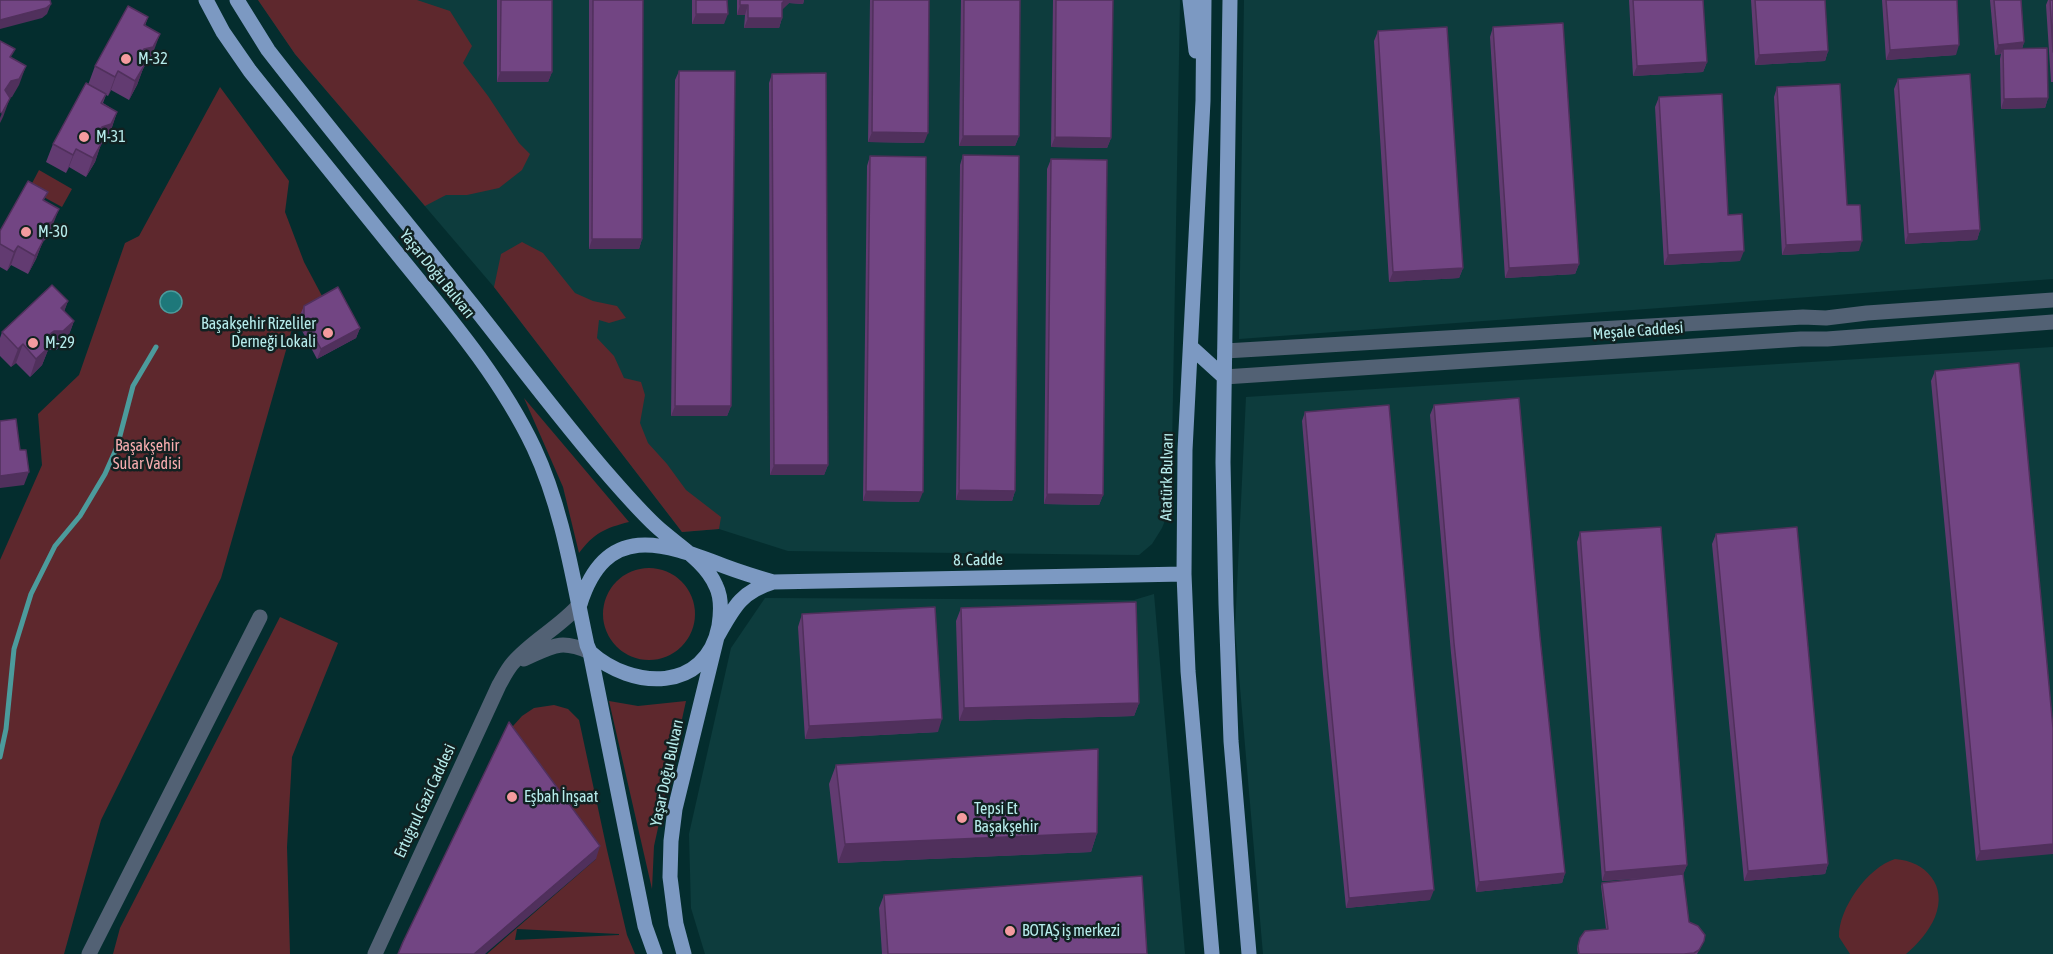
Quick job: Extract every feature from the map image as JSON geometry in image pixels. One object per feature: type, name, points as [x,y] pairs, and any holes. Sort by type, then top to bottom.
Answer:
[{"type":"main road","name":"Yaşar Doğu Bulvarı","points":[[206,0],[223,32],[250,71],[470,344],[508,398],[535,450],[552,498],[580,604],[645,926],[655,954]]},
{"type":"main road","name":"Yaşar Doğu Bulvarı","points":[[237,0],[268,50],[560,415],[654,525],[702,565],[717,587],[721,615],[675,809],[671,841],[670,877],[676,924],[684,954]]},
{"type":"main road","points":[[1190,0],[1203,101]]},
{"type":"main road","name":"Atatürk Bulvarı","points":[[1204,0],[1203,101],[1185,450],[1184,574],[1188,671],[1212,954]]},
{"type":"main road","points":[[1230,0],[1223,462],[1231,741],[1249,954]]},
{"type":"main road","points":[[1230,34],[1235,0]]},
{"type":"main road","points":[[1191,347],[1224,376]]},
{"type":"main road","points":[[580,604],[583,592],[597,568],[619,549],[635,544],[654,544],[683,550],[773,582]]},
{"type":"main road","name":"8. Cadde","points":[[773,582],[1184,574]]},
{"type":"main road","name":"Yaşar Doğu Bulvarı","points":[[590,652],[608,666],[632,676],[650,680],[685,673],[704,658],[730,613],[748,593],[756,587],[773,582]]},
{"type":"street","name":"Meşale Caddesi","points":[[1225,351],[1803,317],[1826,318],[2053,300]]},
{"type":"street","name":"Meşale Caddesi","points":[[1224,376],[1827,339],[2053,322]]},
{"type":"street","name":"Ertuğrul Gazi Caddesi","points":[[375,954],[499,685],[511,665],[526,650],[568,618],[580,604]]},
{"type":"street","points":[[89,954],[260,617]]},
{"type":"street","points":[[511,665],[563,643],[590,652]]},
{"type":"shaded area","points":[[258,0],[1180,0],[1171,505],[1162,528],[1152,544],[1139,555],[788,551],[719,529],[682,532],[494,287],[295,54]]},
{"type":"shaded area","points":[[1244,0],[2053,0],[2053,279],[1239,339]]},
{"type":"shaded area","points":[[171,291],[179,294],[182,302],[179,310],[171,313],[163,310],[160,302],[163,294]]},
{"type":"shaded area","points":[[2053,347],[2053,954],[1263,954],[1235,629],[1246,397]]},
{"type":"shaded area","points":[[1154,594],[1185,954],[705,954],[691,908],[689,834],[731,648],[765,598],[1134,600]]},
{"type":"green space","points":[[258,0],[417,0],[450,11],[472,46],[463,63],[519,143],[530,154],[522,170],[499,188],[467,195],[446,195],[425,206],[295,54]]},
{"type":"green space","name":"Başakşehir Sular Vadisi","points":[[220,87],[289,181],[285,212],[304,262],[322,296],[294,322],[221,578],[101,820],[64,954],[0,954],[0,560],[42,465],[38,414],[79,375],[125,243],[139,236]]},
{"type":"green space","points":[[39,170],[72,189],[62,207],[29,189]]},
{"type":"green space","points":[[522,242],[543,253],[575,293],[593,301],[617,306],[626,318],[609,323],[599,320],[597,338],[614,356],[624,378],[641,382],[645,395],[640,423],[648,443],[686,490],[721,517],[719,529],[682,532],[494,287],[501,254]]},
{"type":"green space","points":[[524,398],[629,522],[601,532],[579,553],[563,487]]},
{"type":"green space","points":[[649,568],[667,572],[682,581],[691,596],[695,614],[691,632],[682,647],[667,656],[649,660],[631,656],[616,647],[607,632],[603,614],[607,596],[616,581],[631,572]]},
{"type":"green space","points":[[280,617],[338,643],[292,757],[287,847],[290,954],[113,954],[120,928]]},
{"type":"green space","points":[[609,701],[638,706],[686,701],[654,846],[652,889]]},
{"type":"green space","points":[[554,705],[568,709],[579,720],[627,935],[635,954],[487,954],[596,859],[505,735],[522,716],[534,708]],"holes":[[[517,929],[619,935],[515,940]]]},
{"type":"green space","points":[[1895,859],[1916,865],[1931,877],[1939,895],[1935,917],[1923,937],[1906,954],[1850,954],[1839,937],[1840,926],[1849,902],[1865,880]]},
{"type":"building","points":[[0,0],[50,0],[51,4],[46,8],[0,20]]},
{"type":"building","points":[[501,0],[552,0],[552,72],[500,72]]},
{"type":"building","points":[[593,0],[643,0],[642,239],[592,239]]},
{"type":"building","points":[[696,0],[727,0],[728,14],[696,14]]},
{"type":"building","points":[[740,0],[785,0],[782,3],[782,18],[748,18],[748,5],[740,5]]},
{"type":"building","points":[[873,0],[929,0],[928,133],[872,132]]},
{"type":"building","points":[[964,0],[1020,0],[1019,136],[963,136]]},
{"type":"building","points":[[1056,0],[1113,0],[1111,138],[1055,137]]},
{"type":"building","points":[[1633,0],[1703,0],[1707,62],[1637,66]]},
{"type":"building","points":[[1755,0],[1825,0],[1828,51],[1759,55]]},
{"type":"building","points":[[1886,0],[1957,0],[1959,45],[1890,50]]},
{"type":"building","points":[[1994,0],[2021,0],[2024,42],[1998,45]]},
{"type":"building","points":[[2050,0],[2053,0],[2053,52]]},
{"type":"building","points":[[128,6],[148,17],[144,25],[160,34],[153,47],[144,49],[138,58],[144,66],[135,81],[118,71],[115,77],[95,66]]},
{"type":"building","points":[[1563,23],[1579,264],[1509,268],[1493,27]]},
{"type":"building","points":[[1447,27],[1463,268],[1393,272],[1378,31]]},
{"type":"building","points":[[0,41],[15,49],[10,57],[26,66],[19,79],[11,81],[5,90],[10,98],[2,113],[0,112]]},
{"type":"building","points":[[2047,48],[2048,98],[2004,99],[2003,49]]},
{"type":"building","points":[[679,71],[735,71],[731,406],[675,406]]},
{"type":"building","points":[[826,73],[828,465],[774,465],[772,74]]},
{"type":"building","points":[[1970,74],[1980,230],[1908,234],[1898,79]]},
{"type":"building","name":"M-31","points":[[86,83],[106,94],[101,103],[117,112],[111,124],[102,127],[96,135],[101,144],[93,158],[76,149],[73,155],[53,144]]},
{"type":"building","points":[[1840,84],[1847,205],[1860,205],[1862,241],[1786,245],[1777,87]]},
{"type":"building","points":[[1722,94],[1728,215],[1742,214],[1744,251],[1668,255],[1659,97]]},
{"type":"building","points":[[963,155],[1019,156],[1015,491],[959,490]]},
{"type":"building","points":[[870,156],[926,157],[923,492],[866,491]]},
{"type":"building","points":[[1051,159],[1107,160],[1103,495],[1047,494]]},
{"type":"building","name":"M-30","points":[[28,181],[48,192],[43,200],[59,209],[52,222],[44,224],[38,233],[43,241],[35,256],[18,246],[14,252],[0,244],[0,231]]},
{"type":"building","points":[[52,285],[68,301],[61,308],[74,321],[63,331],[54,331],[46,337],[49,347],[36,359],[23,344],[18,349],[2,332]]},
{"type":"building","name":"Başakşehir Rizeliler Derneği Lokali","points":[[338,287],[360,328],[321,349],[304,318],[304,306]]},
{"type":"building","points":[[2019,363],[2053,728],[2053,844],[1980,851],[1935,371]]},
{"type":"building","points":[[1519,398],[1540,637],[1565,873],[1479,882],[1454,643],[1434,405]]},
{"type":"building","points":[[1389,405],[1434,890],[1349,898],[1305,412]]},
{"type":"building","points":[[16,419],[20,450],[26,450],[29,472],[0,476],[0,421]]},
{"type":"building","points":[[1661,527],[1687,865],[1605,872],[1580,532]]},
{"type":"building","points":[[1797,527],[1828,864],[1748,871],[1716,534]]},
{"type":"building","points":[[1136,602],[1139,703],[964,708],[961,608]]},
{"type":"building","points":[[935,607],[942,719],[809,726],[802,614]]},
{"type":"building","name":"Eşbah İnşaat","points":[[509,722],[600,846],[474,954],[398,954],[403,942]]},
{"type":"building","name":"Tepsi Et Başakşehir","points":[[1098,749],[1097,833],[845,844],[836,765]]},
{"type":"building","points":[[1683,874],[1689,922],[1698,926],[1705,935],[1699,950],[1684,954],[1579,954],[1580,938],[1585,931],[1608,929],[1602,883]]},
{"type":"building","name":"BOTAŞ iş merkezi","points":[[1142,876],[1147,954],[888,954],[884,895]]},
{"type":"waterway","points":[[0,757],[6,729],[14,649],[31,594],[55,546],[80,516],[105,474],[117,447],[133,386],[156,347]]},
{"type":"place","name":"M-32","points":[[126,59]]},
{"type":"place","name":"M-31","points":[[84,137]]},
{"type":"place","name":"M-30","points":[[26,232]]},
{"type":"place","name":"Başakşehir Rizeliler Derneği Lokali","points":[[328,333]]},
{"type":"place","name":"M-29","points":[[33,343]]},
{"type":"place","name":"Eşbah İnşaat","points":[[512,797]]},
{"type":"place","name":"Tepsi Et Başakşehir","points":[[962,818]]},
{"type":"place","name":"BOTAŞ iş merkezi","points":[[1010,931]]}]
